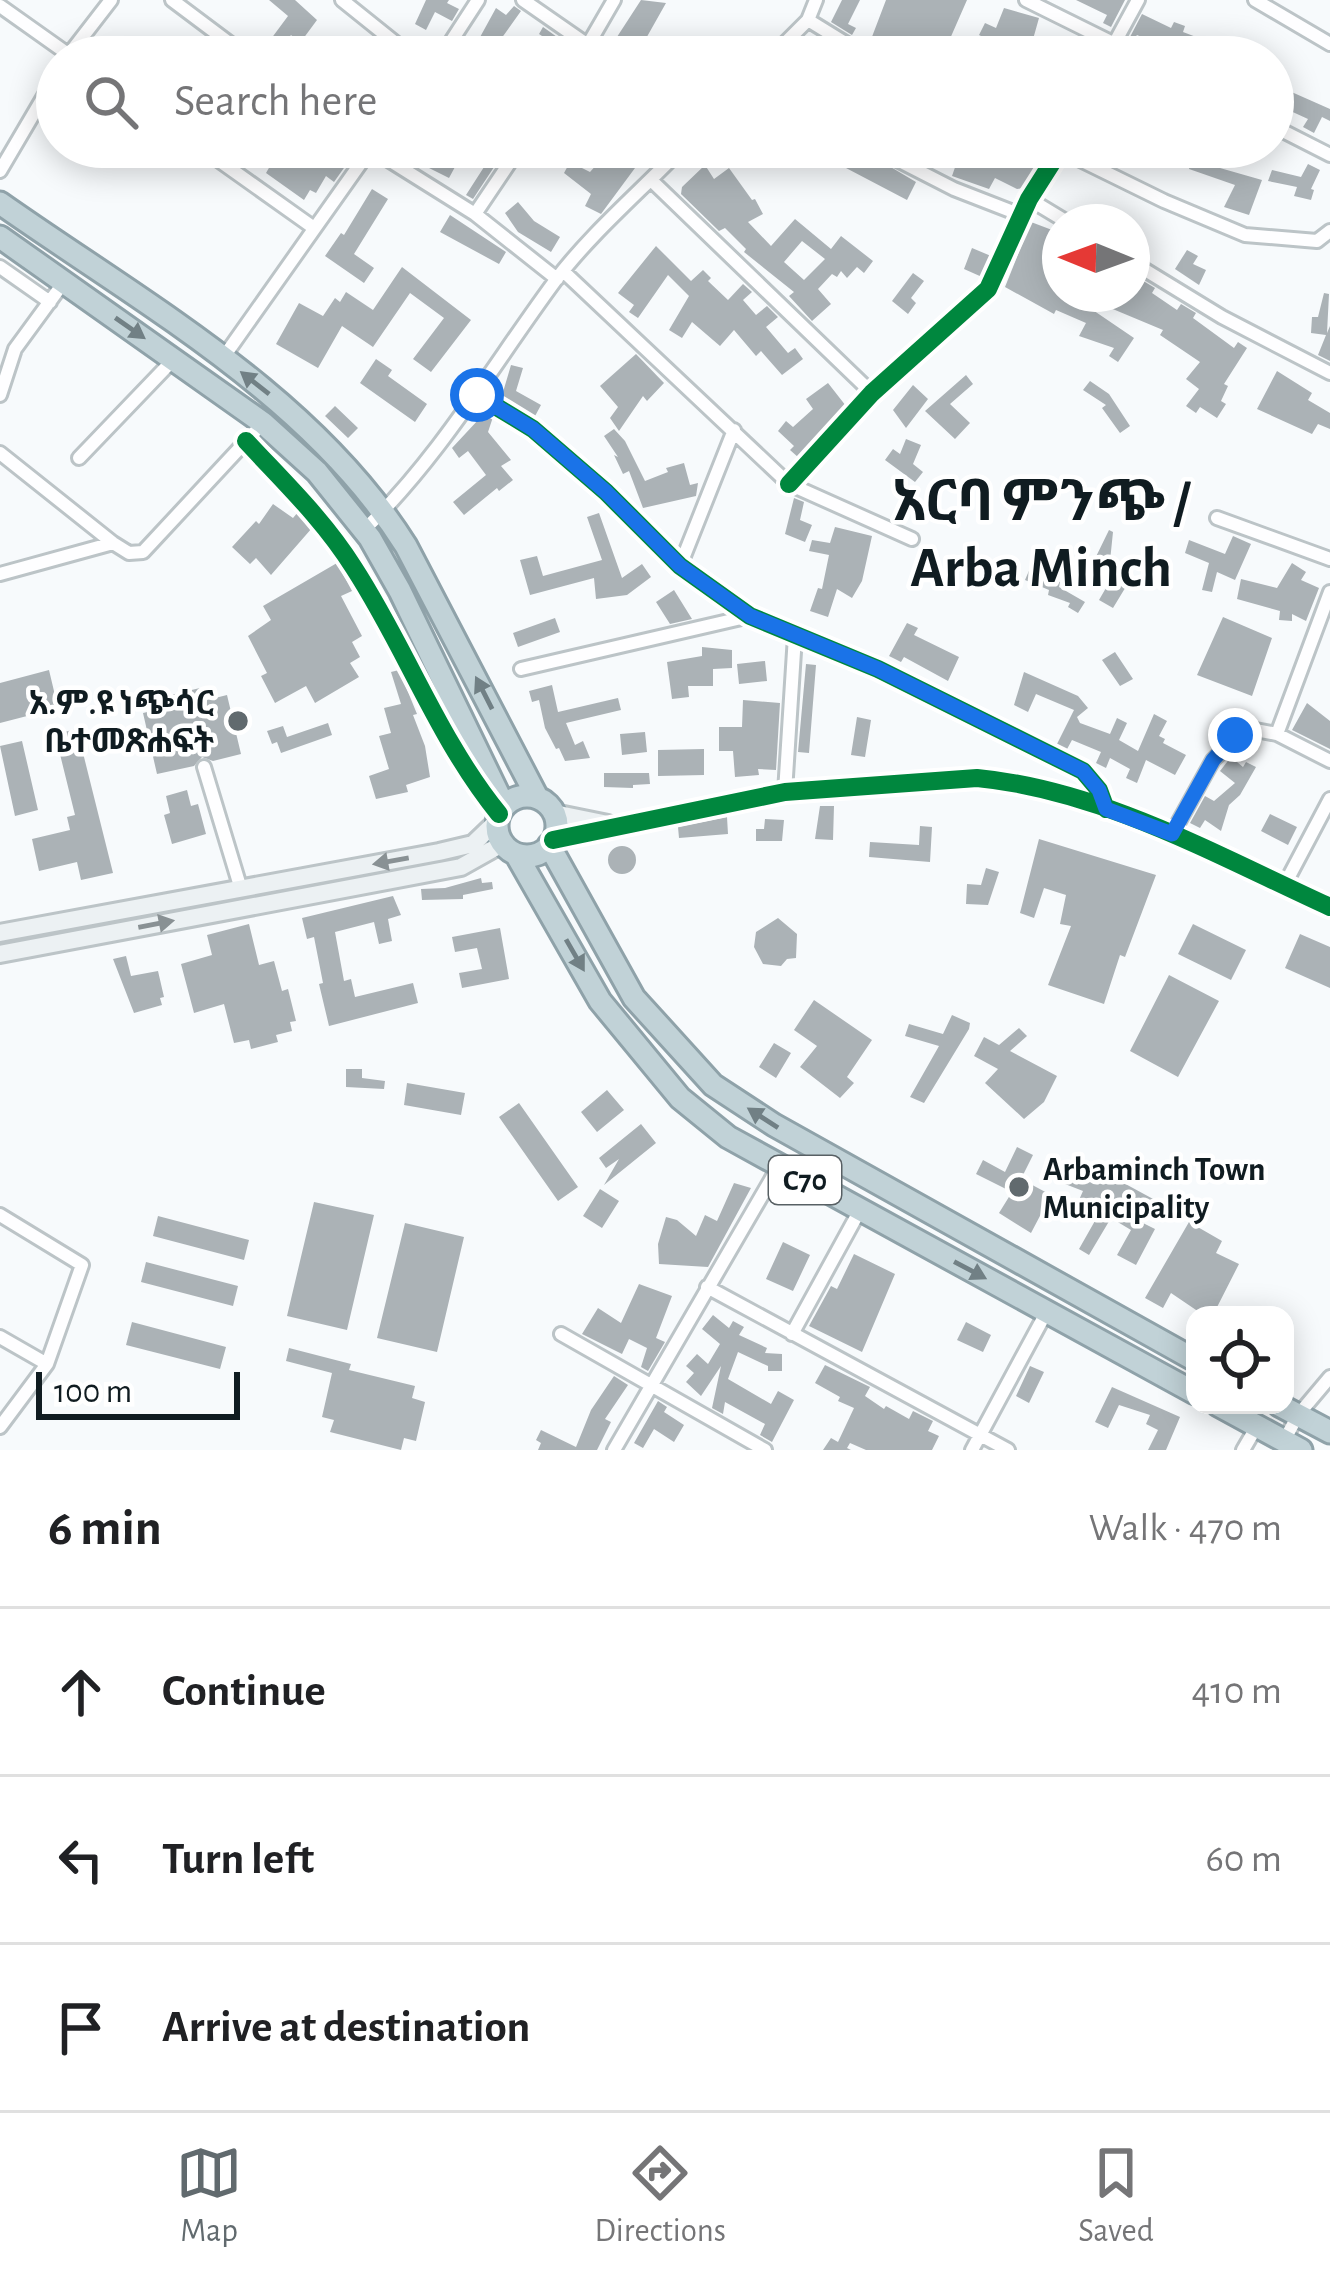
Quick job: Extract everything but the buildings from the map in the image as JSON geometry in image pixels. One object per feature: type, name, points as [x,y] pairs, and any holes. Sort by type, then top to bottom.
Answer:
[{"type":"highway","points":[[0,203],[222,359],[322,439],[384,511],[545,805],[551,843],[534,855],[504,828],[519,796],[545,805]]},
{"type":"highway","name":"C70","points":[[0,236],[263,422],[317,472],[364,530],[400,591],[504,828],[601,1001],[680,1098],[728,1137],[778,1166],[1186,1388]]},
{"type":"highway","name":"C70","points":[[551,843],[634,998],[713,1085],[774,1125],[1186,1355]]},
{"type":"highway","points":[[909,1236],[924,1209]]},
{"type":"highway","points":[[1294,1413],[1330,1432]]},
{"type":"highway","points":[[1235,1414],[1292,1445]]},
{"type":"main road","points":[[551,843],[785,792],[977,778],[1106,809],[1330,907]]},
{"type":"main road","points":[[545,805],[621,827]]},
{"type":"main road","points":[[0,933],[473,844],[504,828]]},
{"type":"main road","points":[[0,954],[460,867],[504,828]]},
{"type":"street","points":[[84,36],[111,0]]},
{"type":"street","points":[[172,0],[220,36]]},
{"type":"street","points":[[342,0],[387,36]]},
{"type":"street","points":[[455,36],[478,0]]},
{"type":"street","points":[[523,0],[567,36]]},
{"type":"street","points":[[594,36],[614,0]]},
{"type":"street","points":[[792,36],[808,20],[816,0]]},
{"type":"street","points":[[1026,0],[1100,36]]},
{"type":"street","points":[[1118,36],[1138,0]]},
{"type":"street","points":[[1255,0],[1330,44]]},
{"type":"street","points":[[0,6],[41,36]]},
{"type":"street","points":[[808,20],[834,36]]},
{"type":"street","points":[[0,171],[36,110]]},
{"type":"street","points":[[1294,137],[1330,155]]},
{"type":"street","points":[[230,168],[314,228]]},
{"type":"street","points":[[222,359],[356,168]]},
{"type":"street","points":[[402,168],[560,275],[789,484],[912,539]]},
{"type":"street","points":[[475,214],[506,168]]},
{"type":"street","points":[[364,530],[477,395],[560,275],[663,168]]},
{"type":"street","points":[[914,168],[1022,214]]},
{"type":"street","points":[[789,484],[872,394],[988,289],[1047,168]]},
{"type":"street","points":[[1099,168],[1245,235],[1317,241],[1330,231]]},
{"type":"street","points":[[651,180],[872,394]]},
{"type":"street","points":[[1029,199],[1042,207]]},
{"type":"street","points":[[0,267],[50,302]]},
{"type":"street","points":[[1150,273],[1330,373]]},
{"type":"street","points":[[0,394],[15,349],[64,282]]},
{"type":"street","points":[[79,458],[174,359]]},
{"type":"street","points":[[477,395],[533,429],[606,492],[680,566],[750,616],[878,669],[1083,771],[1099,790],[1106,809]]},
{"type":"street","points":[[0,453],[113,544],[129,553],[143,552],[263,422]]},
{"type":"street","points":[[680,566],[734,430]]},
{"type":"street","points":[[246,441],[320,520],[354,567],[420,682],[438,724],[504,828]]},
{"type":"street","points":[[1216,518],[1330,559]]},
{"type":"street","points":[[0,574],[113,544]]},
{"type":"street","points":[[1277,734],[1330,592]]},
{"type":"street","points":[[521,669],[750,616]]},
{"type":"street","points":[[785,792],[795,636]]},
{"type":"street","points":[[1172,834],[1213,760],[1245,728],[1277,734],[1330,761]]},
{"type":"street","points":[[204,766],[240,886]]},
{"type":"street","points":[[1284,886],[1330,799]]},
{"type":"street","points":[[614,1450],[778,1166]]},
{"type":"street","points":[[792,1334],[860,1210]]},
{"type":"street","points":[[0,1214],[82,1265],[47,1364],[0,1426]]},
{"type":"street","points":[[707,1287],[1008,1450]]},
{"type":"street","points":[[972,1450],[1047,1311]]},
{"type":"street","points":[[561,1334],[765,1450]]},
{"type":"street","points":[[0,1336],[47,1364]]},
{"type":"street","points":[[1294,1406],[1330,1377]]},
{"type":"street","points":[[1289,1414],[1292,1445]]},
{"type":"street","points":[[1243,1450],[1257,1426]]},
{"type":"cycle path","points":[[789,484],[872,393],[988,289],[1029,199],[1049,168]]},
{"type":"cycle path","points":[[477,395],[533,429],[606,492],[680,566],[750,616],[878,669],[1083,771],[1099,790],[1106,809]]},
{"type":"cycle path","points":[[246,441],[342,550],[458,755],[499,814]]},
{"type":"cycle path","points":[[553,840],[785,792],[977,778],[1069,796],[1114,811],[1330,907]]},
{"type":"place","name":"አ.ም.ዩ ነጭሳር ቤተመጽሐፍት","points":[[238,721]]},
{"type":"place","name":"Arbaminch Town Municipality","points":[[1019,1187]]},
{"type":"district","name":"አርባ ምንጭ / Arba Minch","points":[[1041,533]]},
{"type":"route","points":[[477,395],[533,429],[711,591],[750,616],[878,669],[1083,771],[1099,790],[1106,809],[1172,834],[1213,760],[1235,735]]}]
